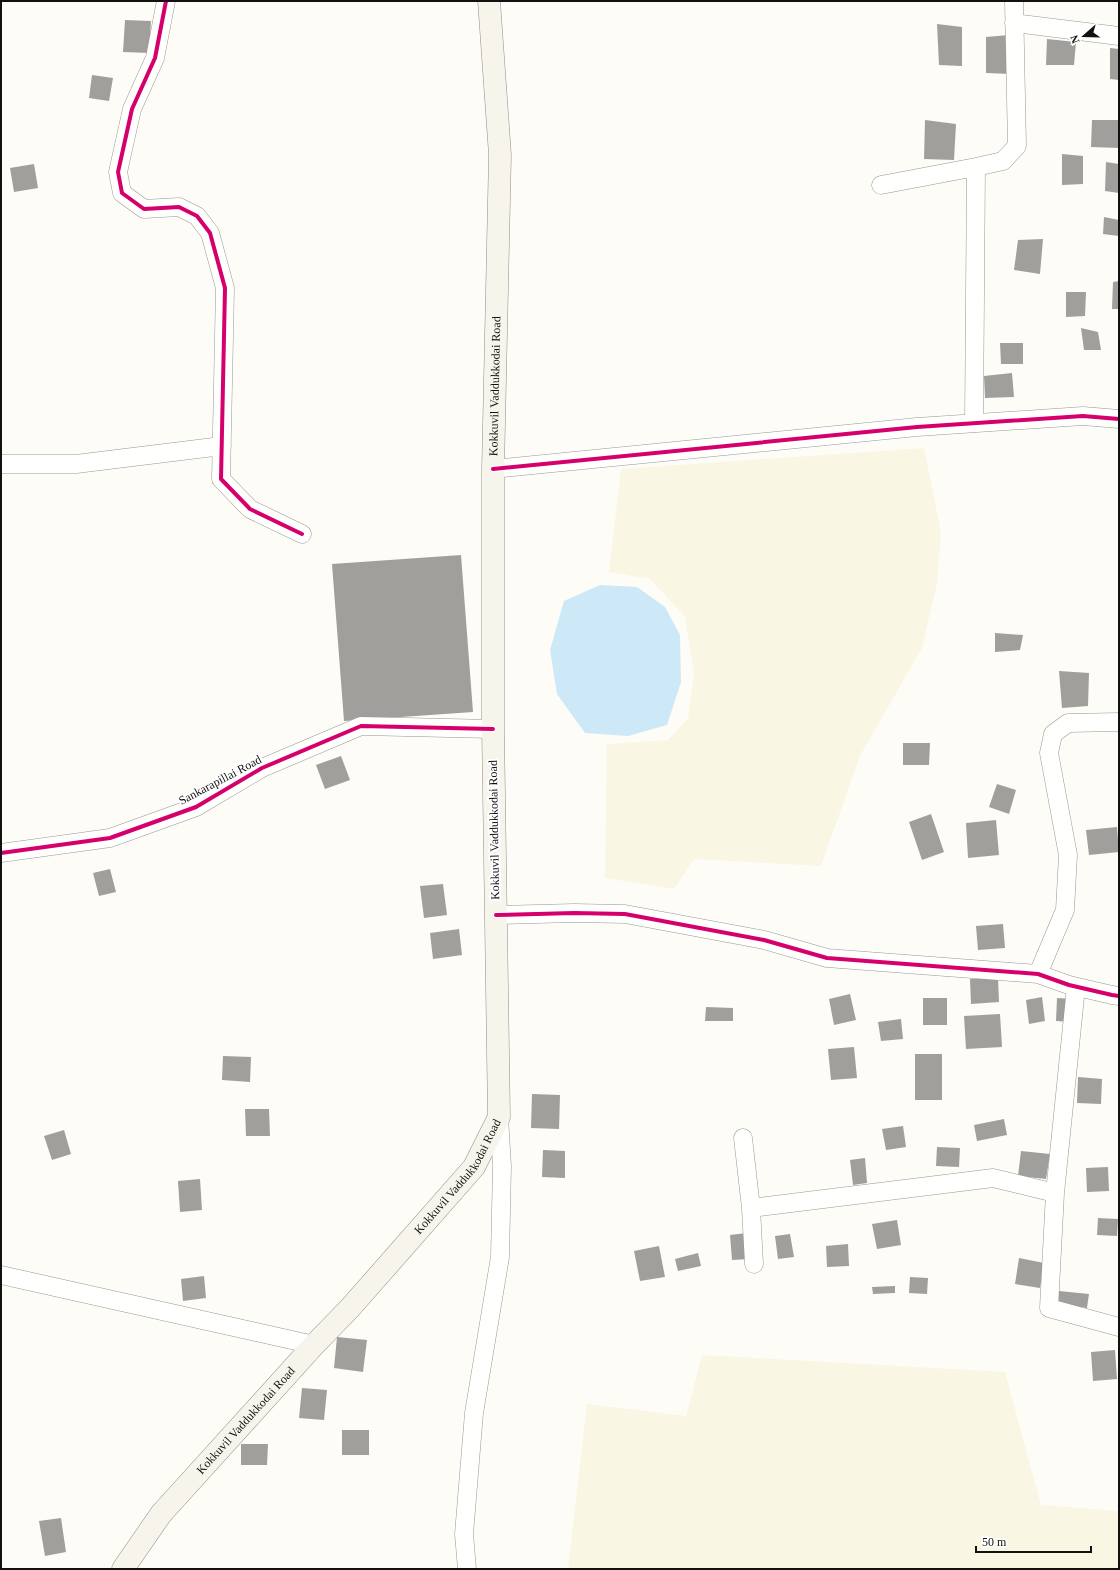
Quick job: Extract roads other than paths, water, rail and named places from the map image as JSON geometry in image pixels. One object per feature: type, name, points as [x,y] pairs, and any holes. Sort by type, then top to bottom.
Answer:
[{"type":"main road","name":"Kokkuvil Vaddukkodai Road","points":[[123,1569],[161,1514],[314,1345],[350,1308],[474,1167],[498,1117],[493,729],[493,469],[500,155],[490,1]]},
{"type":"street","points":[[166,1],[155,58],[132,109],[118,172],[122,194],[144,209],[179,207],[197,216],[210,233],[225,288],[221,479],[250,509],[302,534]]},
{"type":"street","points":[[881,185],[976,168],[1003,161],[1017,146],[1014,1]]},
{"type":"street","points":[[1014,23],[1119,36]]},
{"type":"street","points":[[974,423],[976,168]]},
{"type":"street","points":[[493,469],[909,428],[1083,416],[1119,418]]},
{"type":"street","points":[[1,464],[76,464],[222,446]]},
{"type":"street","points":[[1038,974],[1065,910],[1068,855],[1049,753],[1053,734],[1068,723],[1119,722]]},
{"type":"street","name":"Sankarapillai Road","points":[[1,853],[110,838],[196,807],[262,768],[361,726],[493,729]]},
{"type":"street","points":[[496,915],[574,913],[625,914],[764,940],[827,958],[1038,974],[1076,987],[1112,996],[1119,996]]},
{"type":"street","points":[[1076,987],[1055,1193],[1049,1308],[1119,1327]]},
{"type":"street","points":[[467,1569],[464,1534],[474,1413],[500,1257],[502,1166],[498,1117]]},
{"type":"street","points":[[743,1138],[751,1208],[754,1264]]},
{"type":"street","points":[[751,1208],[992,1178],[1055,1193]]},
{"type":"street","points":[[1,1275],[314,1345]]},
{"type":"water","points":[[600,585],[637,587],[665,607],[680,635],[681,682],[667,725],[628,736],[585,733],[557,694],[550,650],[564,601]]}]
